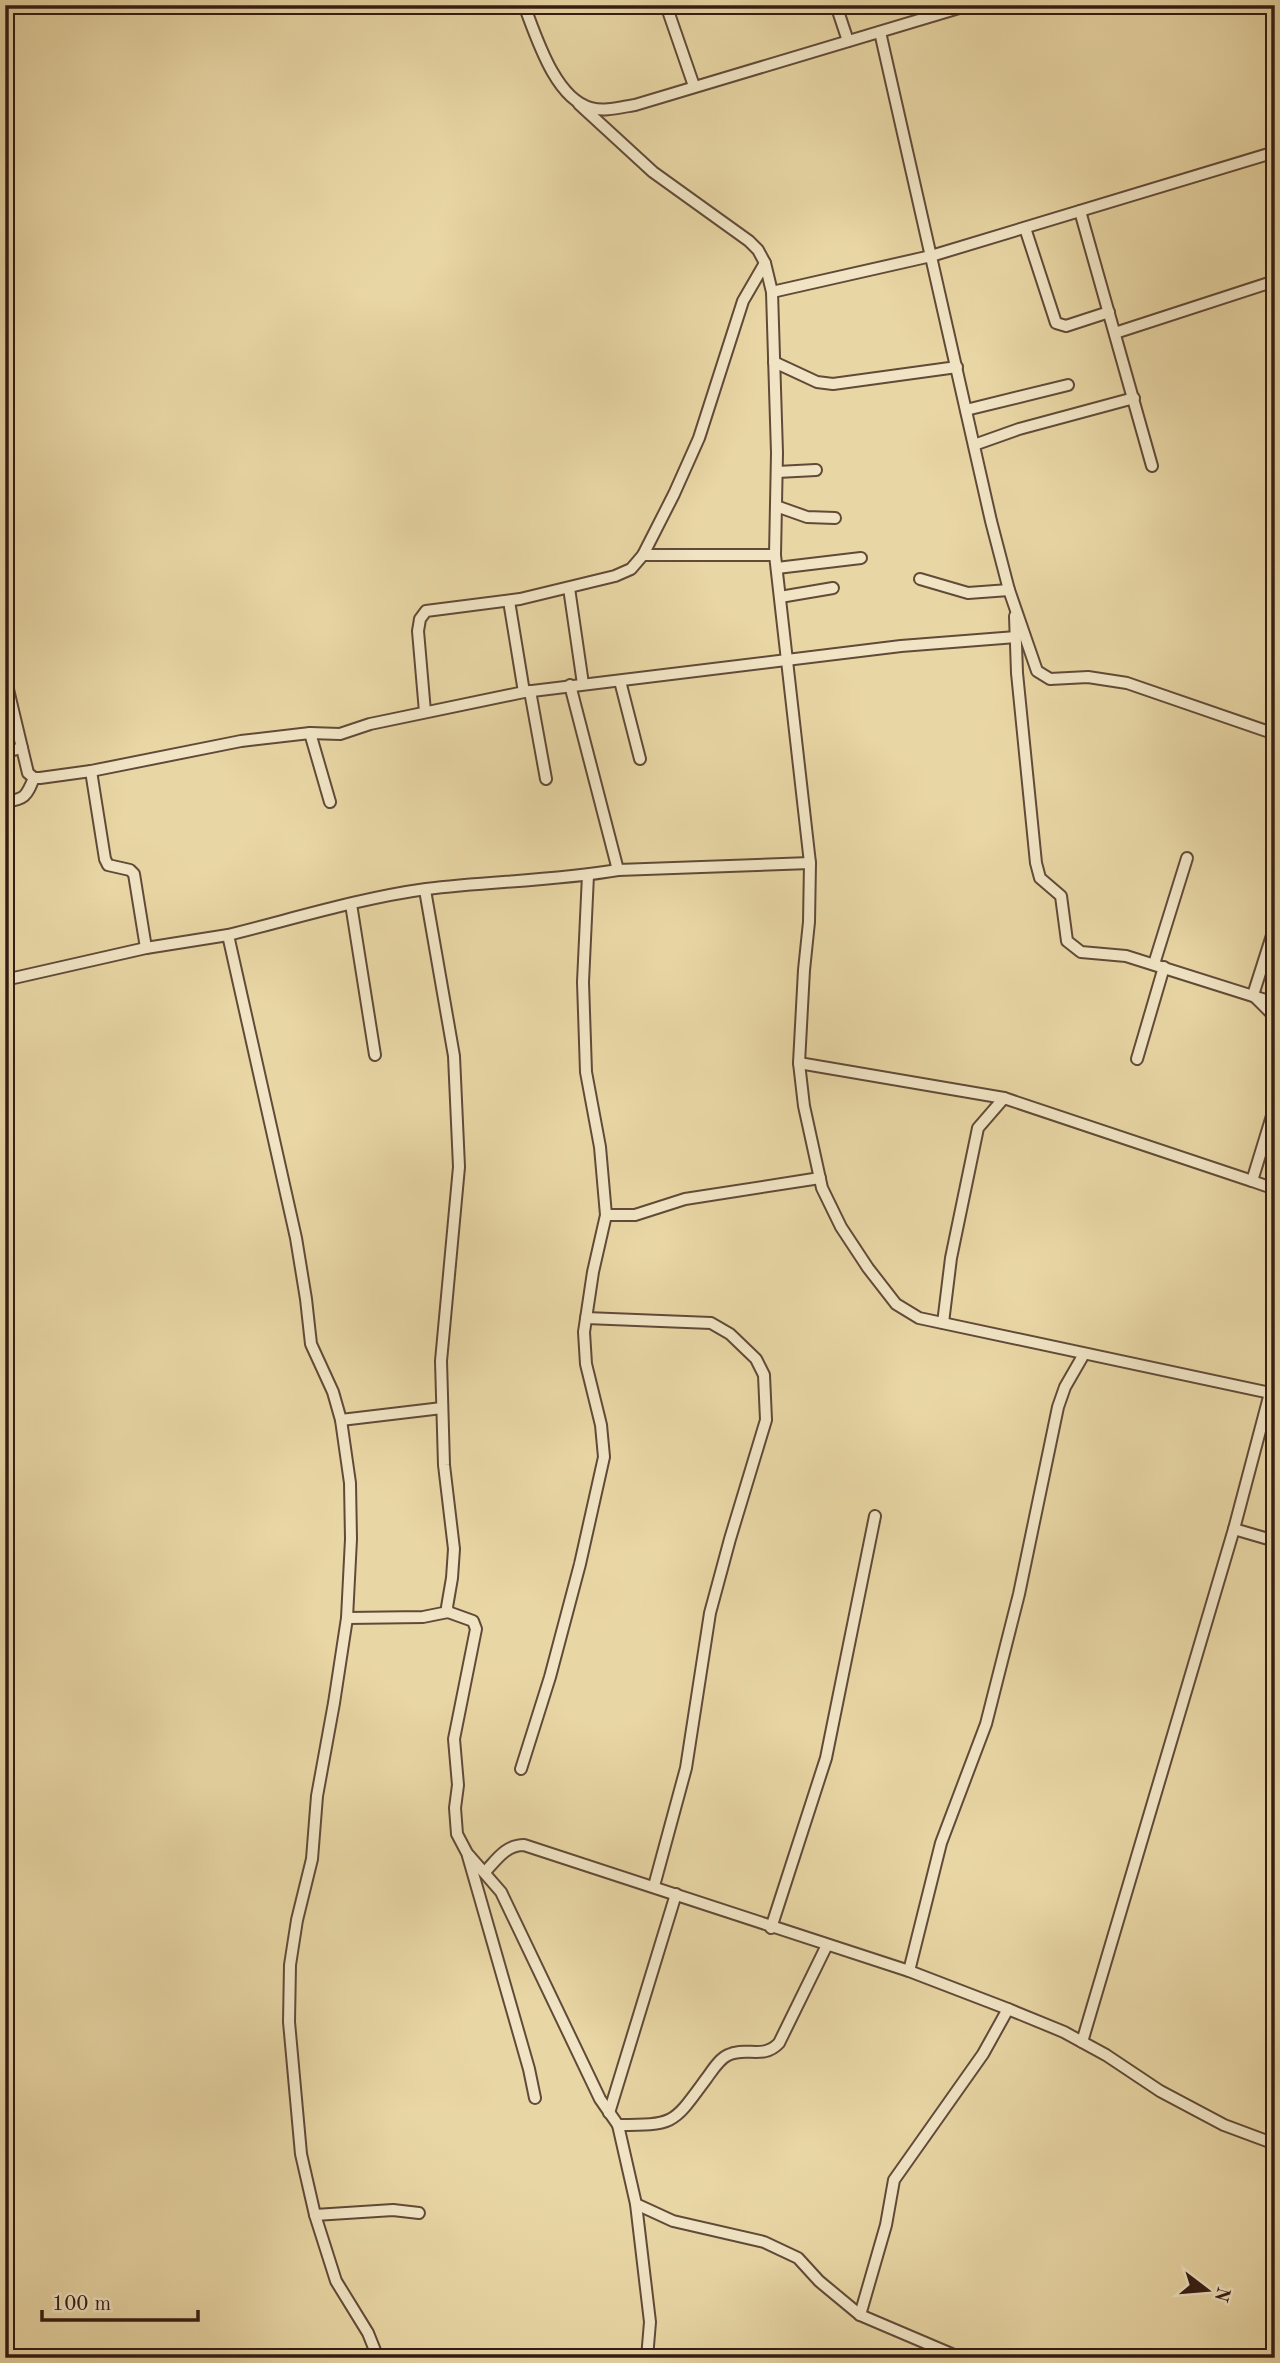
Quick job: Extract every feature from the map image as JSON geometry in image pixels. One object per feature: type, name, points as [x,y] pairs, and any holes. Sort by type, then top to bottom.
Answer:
[{"type":"street","points":[[666,5],[694,86]]},
{"type":"street","points":[[836,5],[848,41]]},
{"type":"street","points":[[579,104],[601,110],[635,105],[969,5]]},
{"type":"street","points":[[529,7],[548,64],[567,93],[653,172],[749,241],[765,263],[772,292],[775,555],[810,863],[809,922],[799,1063],[804,1107],[822,1188],[841,1227],[896,1304],[919,1318],[1272,1393],[1082,2042]]},
{"type":"street","points":[[880,32],[1009,590],[1037,671],[1050,679],[1088,677],[1127,683],[1275,734]]},
{"type":"street","points":[[772,292],[931,256],[1274,154]]},
{"type":"street","points":[[1080,211],[1152,466]]},
{"type":"street","points":[[1025,228],[1056,323],[1066,326],[1109,312]]},
{"type":"street","points":[[425,712],[418,631],[426,611],[509,601],[569,588],[631,569],[643,555],[699,438],[743,301],[765,263]]},
{"type":"street","points":[[1115,333],[1275,281]]},
{"type":"street","points":[[774,362],[817,382],[833,384],[957,367]]},
{"type":"street","points":[[966,410],[1068,385]]},
{"type":"street","points":[[974,444],[1134,398]]},
{"type":"street","points":[[776,472],[816,470]]},
{"type":"street","points":[[776,506],[807,517],[835,518]]},
{"type":"street","points":[[643,555],[775,555]]},
{"type":"street","points":[[777,568],[861,558]]},
{"type":"street","points":[[919,579],[968,593],[1009,590]]},
{"type":"street","points":[[569,588],[583,684]]},
{"type":"street","points":[[780,597],[833,588]]},
{"type":"street","points":[[509,601],[546,779]]},
{"type":"street","points":[[1015,610],[1036,863],[1040,878],[1061,896],[1065,935],[1072,946],[1081,952],[1126,956],[1275,1003]]},
{"type":"street","points":[[5,677],[28,773],[34,778],[91,771],[241,741],[310,733],[340,734],[370,724],[425,712],[570,685],[1016,636]]},
{"type":"street","points":[[620,681],[640,759]]},
{"type":"street","points":[[570,685],[618,870]]},
{"type":"street","points":[[310,733],[330,802]]},
{"type":"street","points":[[5,752],[22,748]]},
{"type":"street","points":[[91,771],[105,859],[107,865],[130,870],[134,874],[146,948]]},
{"type":"street","points":[[5,802],[22,799],[28,794],[34,778]]},
{"type":"street","points":[[1137,1059],[1187,858]]},
{"type":"street","points":[[5,980],[146,948],[228,935],[351,904],[425,890],[618,870],[810,863]]},
{"type":"street","points":[[521,1769],[577,1577],[604,1457],[601,1425],[586,1364],[584,1332],[593,1272],[606,1215],[600,1147],[586,1072],[583,982],[588,875]]},
{"type":"street","points":[[425,890],[454,1056],[459,1167],[441,1361],[444,1465],[454,1549],[448,1612]]},
{"type":"street","points":[[351,904],[375,1055]]},
{"type":"street","points":[[1253,995],[1275,926]]},
{"type":"street","points":[[228,935],[296,1238],[311,1344],[341,1420],[350,1483],[351,1539],[347,1618],[317,1796],[312,1859],[297,1920],[290,1965],[289,2022],[301,2154],[314,2215],[336,2281],[368,2333],[378,2358]]},
{"type":"street","points":[[1253,995],[1275,1017]]},
{"type":"street","points":[[799,1063],[1004,1098],[1275,1189]]},
{"type":"street","points":[[943,1323],[951,1258],[978,1128],[1004,1098]]},
{"type":"street","points":[[1252,1181],[1275,1106]]},
{"type":"street","points":[[606,1215],[635,1215],[685,1199],[820,1178]]},
{"type":"street","points":[[586,1318],[711,1324],[721,1327],[756,1359],[764,1375],[766,1420],[710,1612],[686,1769],[654,1886]]},
{"type":"street","points":[[909,1971],[941,1843],[986,1724],[1019,1594],[1058,1407],[1065,1387],[1084,1354]]},
{"type":"street","points":[[341,1420],[442,1408]]},
{"type":"street","points":[[771,1928],[826,1758],[875,1516]]},
{"type":"street","points":[[1234,1530],[1275,1541]]},
{"type":"street","points":[[347,1618],[423,1617],[448,1612],[472,1621],[476,1629],[454,1739],[458,1785],[455,1808],[457,1834],[467,1853],[535,2098]]},
{"type":"street","points":[[485,1872],[504,1851],[514,1845],[523,1845],[909,1971],[1008,2009],[1082,2042],[1181,2103],[1224,2125],[1275,2144]]},
{"type":"street","points":[[467,1853],[501,1892],[609,2113],[618,2124],[636,2204],[650,2322],[648,2358]]},
{"type":"street","points":[[609,2113],[676,1894]]},
{"type":"street","points":[[618,2124],[655,2125],[670,2121],[683,2110],[716,2066],[728,2055],[772,2051],[779,2043],[827,1945]]},
{"type":"street","points":[[860,2315],[886,2225],[894,2180],[983,2054],[1008,2009]]},
{"type":"street","points":[[636,2204],[673,2221],[764,2242],[798,2258],[860,2315],[961,2358]]},
{"type":"street","points":[[314,2215],[393,2210],[419,2213]]}]
